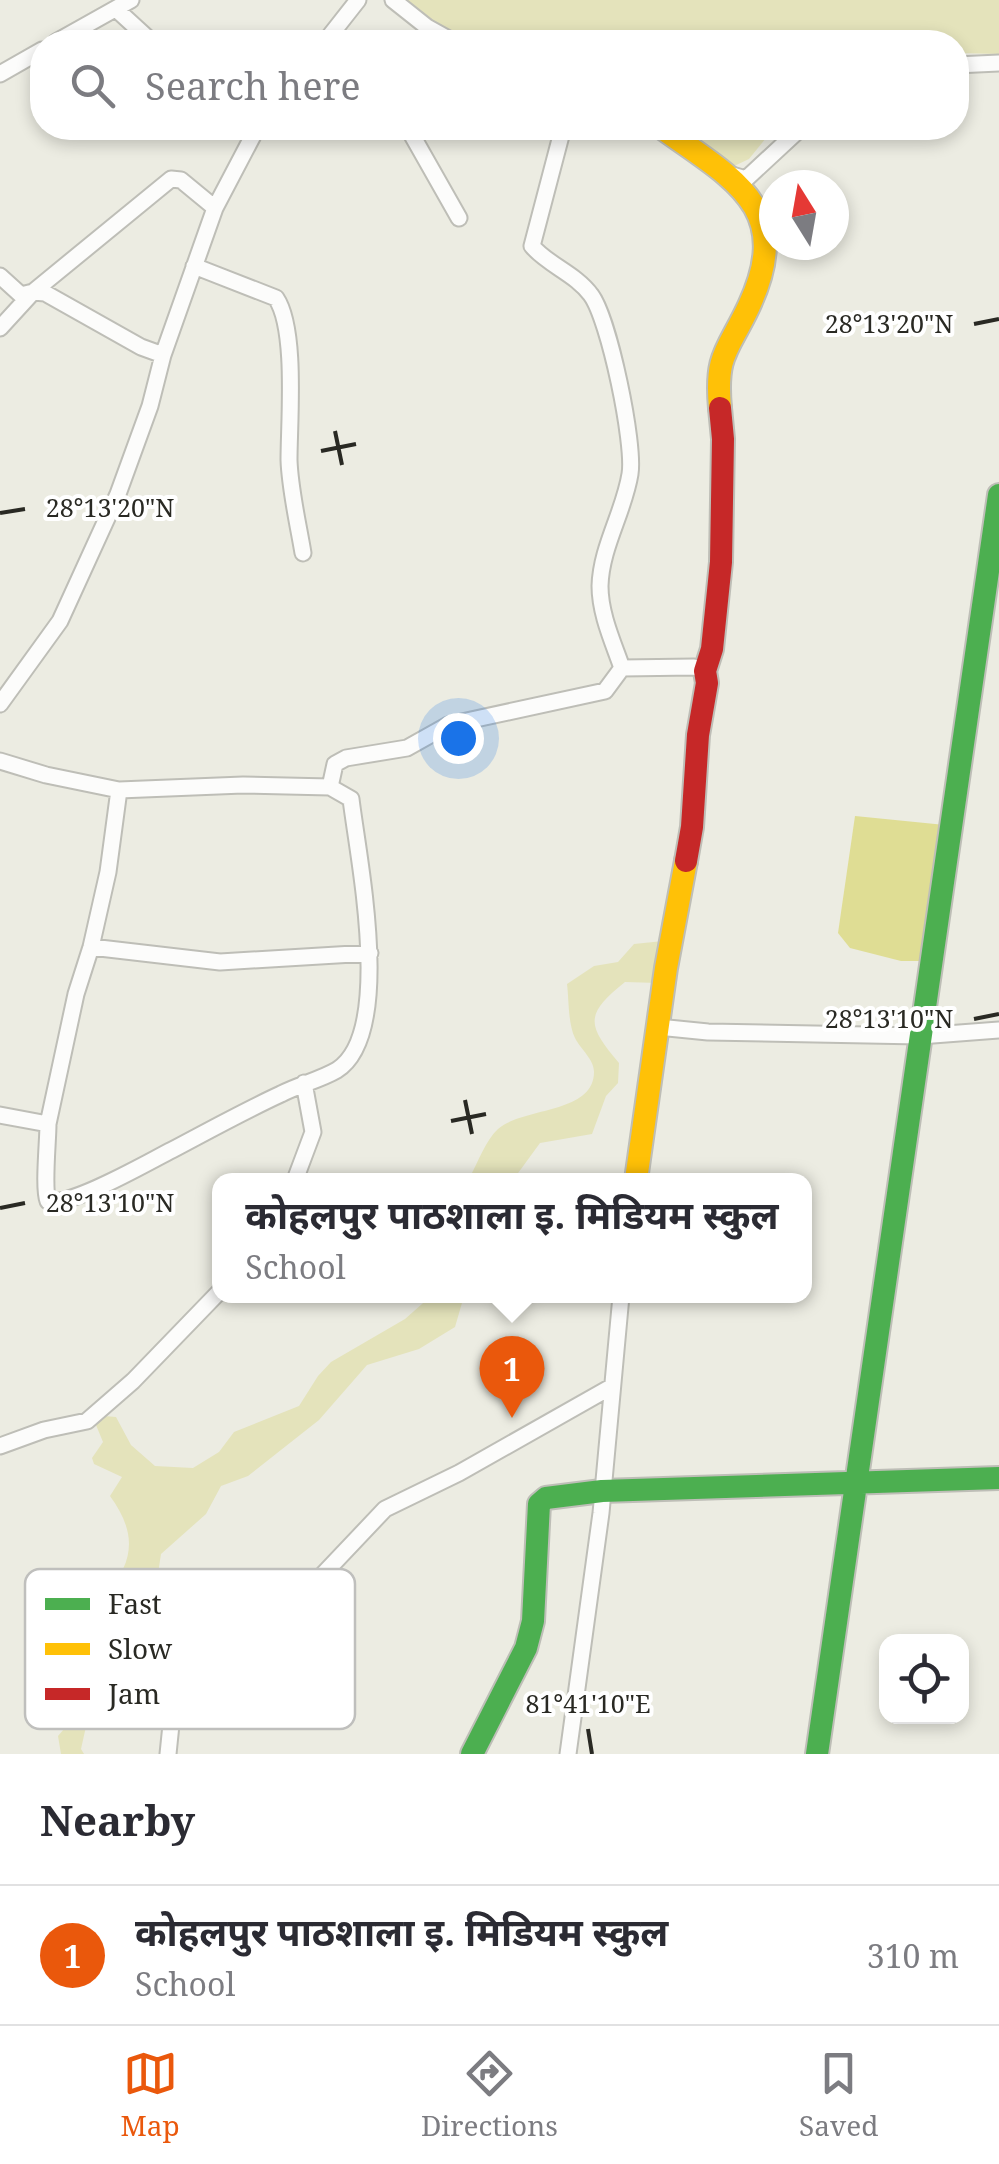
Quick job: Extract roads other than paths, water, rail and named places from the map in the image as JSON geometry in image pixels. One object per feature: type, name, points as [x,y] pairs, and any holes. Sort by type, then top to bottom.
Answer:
[{"type":"street","points":[[78,30],[131,0]]},
{"type":"street","points":[[335,30],[358,0]]},
{"type":"street","points":[[393,0],[437,30]]},
{"type":"street","points":[[116,9],[139,30]]},
{"type":"street","points":[[0,74],[30,57]]},
{"type":"street","points":[[969,64],[999,63]]},
{"type":"street","points":[[0,704],[60,621],[136,449],[163,354],[214,208],[245,140]]},
{"type":"street","points":[[415,140],[459,218]]},
{"type":"street","points":[[560,140],[532,246],[590,293],[606,324],[630,440],[630,474],[606,550],[600,586],[606,620],[622,668]]},
{"type":"street","points":[[637,1173],[692,827],[705,672],[712,649],[724,518],[717,375],[730,338],[749,307],[765,251],[764,219],[754,202],[725,173],[679,140]]},
{"type":"street","points":[[725,173],[746,179],[788,140]]},
{"type":"street","points":[[0,328],[33,292],[171,179],[181,180],[214,208]]},
{"type":"street","points":[[194,266],[276,298],[284,309],[290,390],[289,462],[303,553]]},
{"type":"street","points":[[0,276],[21,295],[46,293],[140,347],[163,354]]},
{"type":"street","points":[[817,1754],[920,1036],[992,588],[999,495]]},
{"type":"street","points":[[622,668],[694,666],[705,672]]},
{"type":"street","points":[[330,786],[335,764],[346,758],[406,748],[448,725],[605,690],[622,668]]},
{"type":"street","points":[[0,760],[46,775],[119,790],[330,786],[351,799],[370,952],[370,997],[350,1058],[338,1070],[304,1083],[94,1189],[56,1203],[48,1201],[44,1192],[48,1124],[108,872],[119,790]]},
{"type":"street","points":[[91,946],[220,962],[370,952]]},
{"type":"street","points":[[658,1027],[708,1032],[920,1036],[999,1030]]},
{"type":"street","points":[[298,1173],[313,1132],[304,1083]]},
{"type":"street","points":[[0,1114],[48,1124]]},
{"type":"street","points":[[0,1446],[44,1430],[87,1421],[133,1381],[212,1299]]},
{"type":"street","points":[[568,1754],[609,1441],[619,1303]]},
{"type":"street","points":[[328,1569],[386,1509],[611,1387]]},
{"type":"street","points":[[472,1754],[526,1648],[534,1621],[540,1504],[556,1495],[999,1478]]},
{"type":"street","points":[[168,1754],[171,1729]]},
{"type":"place","name":"कोहलपुर पाठशाला इ. मिडियम स्कुल","points":[[512,1418]]}]
